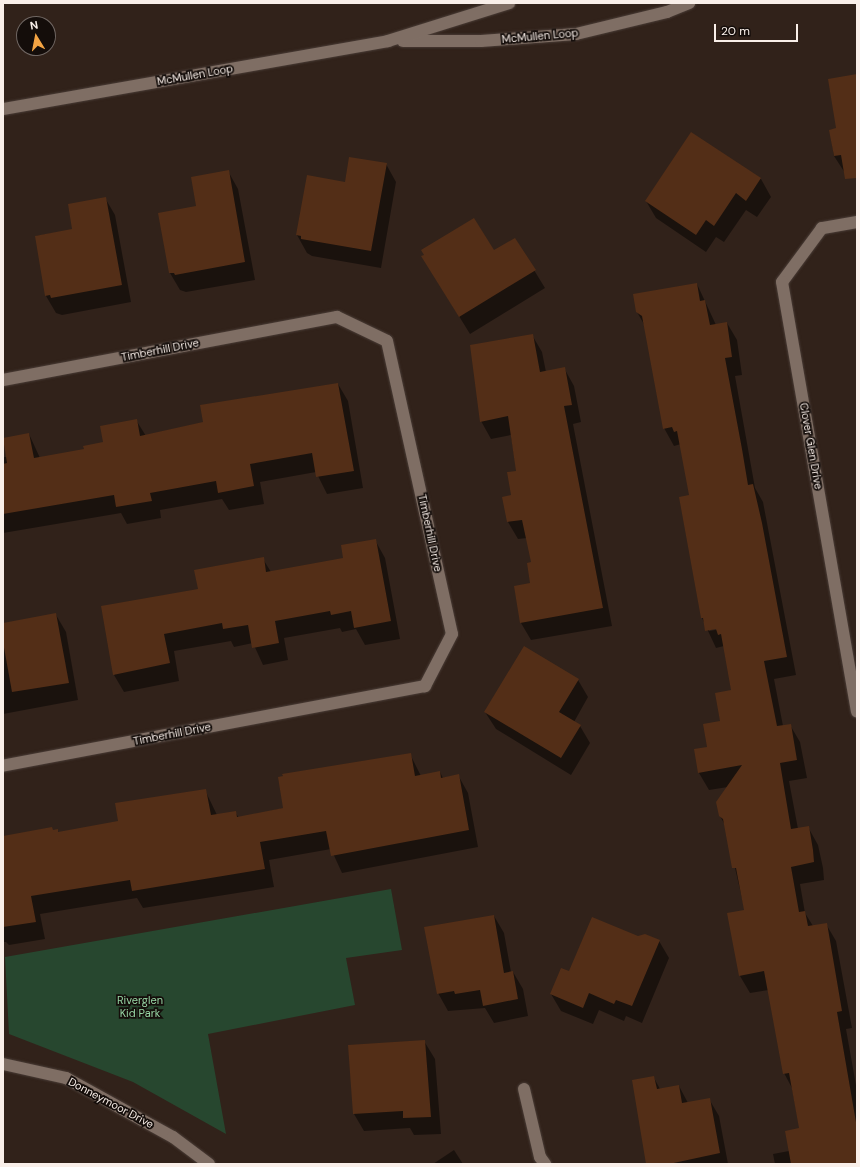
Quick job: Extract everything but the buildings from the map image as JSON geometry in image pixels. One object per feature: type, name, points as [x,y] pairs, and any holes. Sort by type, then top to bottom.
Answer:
[{"type":"street","name":"McMullen Loop","points":[[3,109],[388,41],[509,3]]},
{"type":"street","name":"McMullen Loop","points":[[388,41],[481,41],[576,34],[666,12],[689,3]]},
{"type":"street","name":"Clover Glen Drive","points":[[857,222],[822,228],[782,282],[857,712]]},
{"type":"street","name":"Timberhill Drive","points":[[3,380],[337,317],[387,341],[452,634],[425,686],[3,766]]},
{"type":"street","name":"Donneymoor Drive","points":[[3,1064],[66,1078],[174,1137],[209,1164]]},
{"type":"street","points":[[524,1089],[540,1157],[545,1164]]},
{"type":"green space","name":"Riverglen Kid Park","points":[[391,889],[402,950],[346,958],[355,1005],[208,1034],[226,1134],[133,1082],[9,1034],[5,957]]}]
